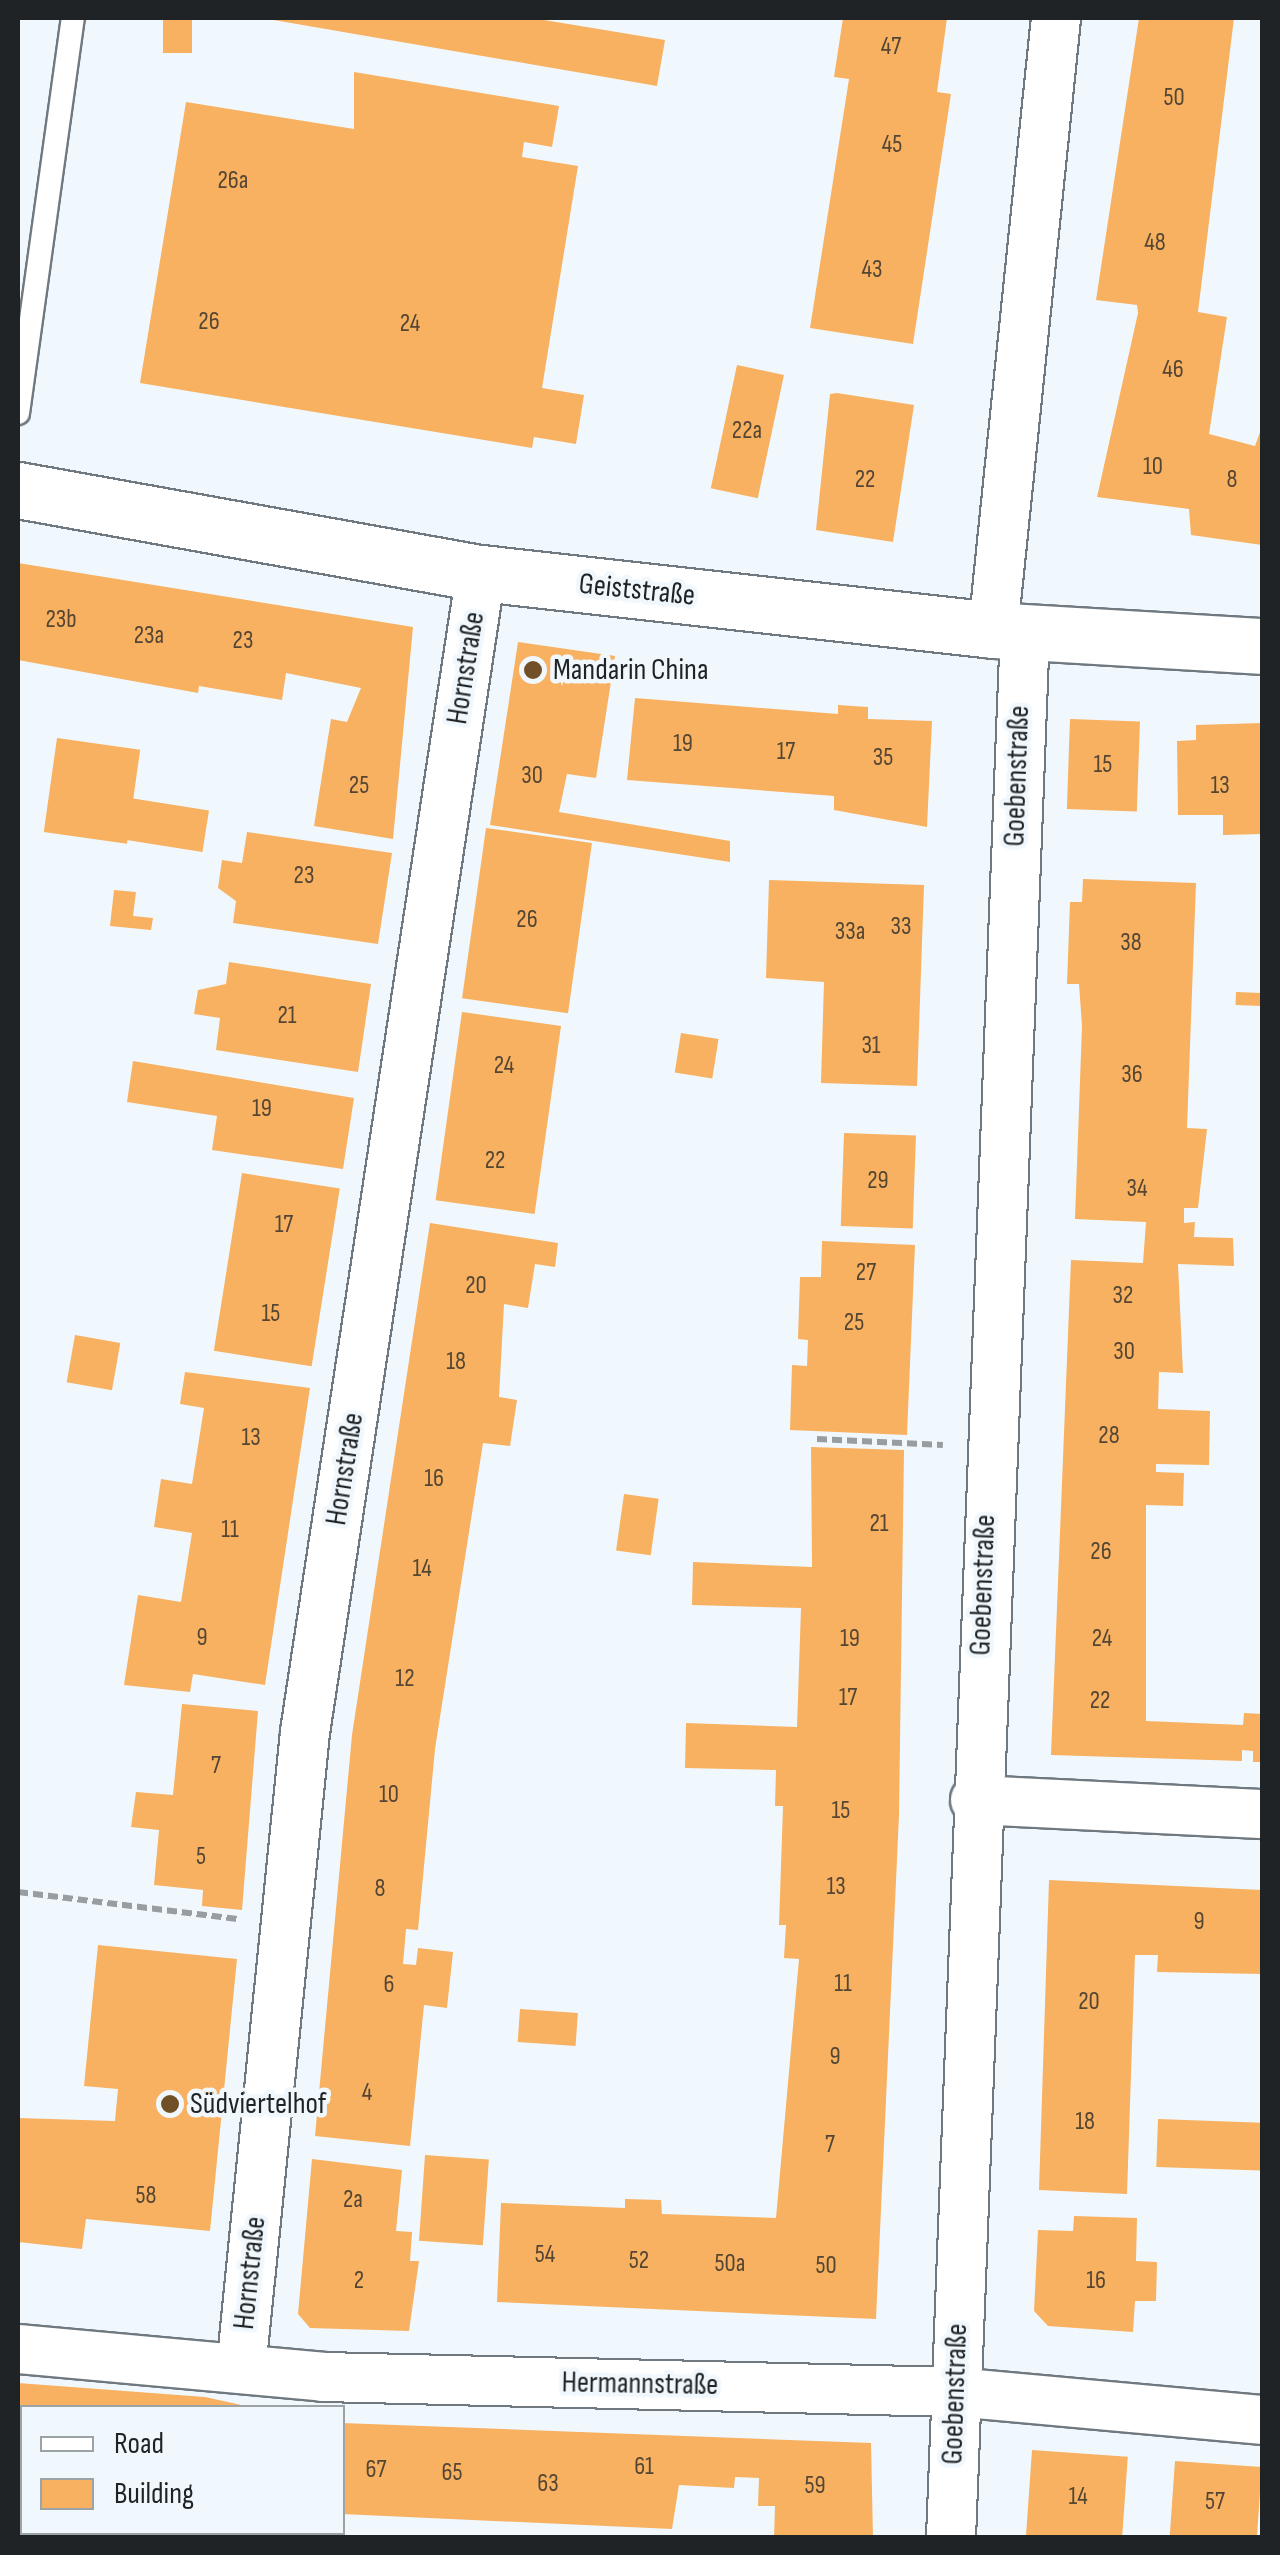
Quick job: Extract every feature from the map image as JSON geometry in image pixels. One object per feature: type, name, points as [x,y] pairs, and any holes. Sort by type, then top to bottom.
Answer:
[{"type":"street","name":"Goebenstraße","points":[[952,2538],[1009,631],[1056,18]]},
{"type":"street","name":"Geiststraße","points":[[18,490],[481,572],[1009,631],[1262,646]]},
{"type":"street","name":"Hornstraße","points":[[240,2369],[305,1732],[481,572]]},
{"type":"street","points":[[975,1800],[1262,1814]]},
{"type":"street","name":"Hermannstraße","points":[[18,2349],[240,2369],[955,2392],[1262,2420]]},
{"type":"lane","points":[[18,412],[73,18]]},
{"type":"path","points":[[817,1439],[944,1445]]},
{"type":"path","points":[[18,1892],[285,1924]]},
{"type":"building","points":[[163,18],[192,18],[192,53],[163,53]]},
{"type":"building","points":[[262,18],[532,18],[665,40],[657,86]]},
{"type":"building","points":[[843,18],[947,18],[937,92],[951,94],[913,344],[810,328],[849,79],[834,77]]},
{"type":"building","points":[[1139,18],[1234,18],[1198,312],[1227,317],[1209,434],[1255,446],[1260,432],[1262,545],[1191,535],[1189,509],[1097,497],[1138,313],[1137,305],[1096,300]]},
{"type":"building","points":[[354,72],[559,106],[552,147],[524,142],[522,157],[578,166],[542,388],[584,395],[576,444],[534,437],[532,448],[140,383],[186,102],[354,129]]},
{"type":"building","points":[[737,365],[784,375],[758,498],[711,488]]},
{"type":"building","points":[[830,394],[914,405],[893,542],[816,530]]},
{"type":"building","points":[[18,563],[413,627],[393,839],[314,826],[331,719],[347,722],[361,688],[286,673],[282,700],[199,686],[198,693],[18,660]]},
{"type":"building","points":[[518,642],[615,656],[596,778],[567,774],[559,812],[730,841],[730,862],[490,825]]},
{"type":"building","points":[[635,698],[838,714],[838,705],[868,707],[868,719],[932,721],[927,827],[834,810],[834,796],[627,780]]},
{"type":"building","points":[[1070,719],[1140,721],[1137,811],[1067,809]]},
{"type":"building","points":[[1262,723],[1262,834],[1223,835],[1223,815],[1178,815],[1177,741],[1196,740],[1196,725]]},
{"type":"building","points":[[57,738],[140,750],[127,844],[44,832]]},
{"type":"building","points":[[130,798],[209,811],[202,852],[123,839]]},
{"type":"building","points":[[486,828],[592,843],[568,1013],[462,998]]},
{"type":"building","points":[[247,832],[392,853],[378,944],[233,923],[236,901],[218,888],[222,860],[242,863]]},
{"type":"building","points":[[1083,879],[1196,883],[1187,1128],[1207,1129],[1198,1208],[1184,1208],[1184,1223],[1195,1222],[1194,1237],[1233,1238],[1234,1266],[1178,1264],[1183,1373],[1159,1372],[1158,1409],[1210,1411],[1209,1465],[1156,1464],[1156,1472],[1184,1473],[1183,1506],[1146,1505],[1146,1721],[1243,1725],[1244,1713],[1262,1714],[1262,1762],[1253,1762],[1253,1751],[1242,1750],[1242,1761],[1051,1755],[1071,1260],[1143,1263],[1146,1222],[1075,1219],[1082,1026],[1079,984],[1067,984],[1070,902],[1082,902]]},
{"type":"building","points":[[769,880],[924,885],[917,1086],[821,1083],[824,982],[766,978]]},
{"type":"building","points":[[114,890],[136,892],[133,916],[153,918],[151,930],[110,926]]},
{"type":"building","points":[[229,962],[371,984],[358,1072],[216,1050],[220,1018],[194,1014],[198,990],[226,984]]},
{"type":"building","points":[[1236,992],[1262,993],[1262,1006],[1236,1005]]},
{"type":"building","points":[[462,1012],[561,1026],[535,1214],[436,1200]]},
{"type":"building","points":[[681,1033],[719,1039],[712,1078],[675,1073]]},
{"type":"building","points":[[133,1061],[354,1098],[343,1169],[212,1150],[217,1116],[127,1102]]},
{"type":"building","points":[[844,1133],[916,1136],[913,1228],[841,1226]]},
{"type":"building","points":[[242,1173],[340,1188],[312,1366],[214,1351]]},
{"type":"building","points":[[430,1223],[558,1243],[555,1267],[535,1264],[528,1308],[504,1304],[499,1397],[517,1400],[510,1446],[483,1443],[435,1749],[418,1930],[406,1929],[403,1964],[416,1965],[418,1948],[453,1952],[447,2008],[424,2005],[410,2146],[315,2136],[352,1735]]},
{"type":"building","points":[[822,1241],[915,1245],[907,1435],[790,1430],[792,1365],[807,1366],[808,1340],[798,1339],[800,1277],[821,1277]]},
{"type":"building","points":[[75,1335],[120,1343],[112,1390],[67,1382]]},
{"type":"building","points":[[185,1372],[310,1388],[265,1685],[193,1674],[190,1692],[124,1685],[138,1595],[181,1602],[192,1533],[154,1527],[161,1479],[192,1484],[204,1408],[180,1404]]},
{"type":"building","points":[[811,1447],[904,1450],[899,1815],[876,2319],[497,2302],[501,2203],[625,2208],[625,2199],[661,2200],[662,2214],[776,2218],[799,1959],[784,1958],[786,1925],[779,1925],[783,1806],[775,1806],[776,1770],[685,1768],[686,1723],[797,1727],[801,1608],[692,1605],[693,1562],[812,1567]]},
{"type":"building","points":[[624,1494],[659,1499],[651,1555],[616,1550]]},
{"type":"building","points":[[182,1704],[258,1711],[242,1910],[202,1906],[203,1890],[154,1885],[159,1830],[131,1827],[136,1792],[173,1795]]},
{"type":"building","points":[[1049,1880],[1262,1890],[1262,1974],[1157,1972],[1158,1955],[1135,1955],[1127,2194],[1039,2190]]},
{"type":"building","name":"Südviertelhof","points":[[98,1945],[237,1959],[210,2231],[86,2219],[82,2249],[18,2242],[18,2118],[115,2121],[118,2089],[84,2086]]},
{"type":"building","points":[[520,2009],[578,2013],[576,2046],[518,2042]]},
{"type":"building","points":[[1158,2119],[1262,2123],[1260,2171],[1156,2167]]},
{"type":"building","points":[[425,2155],[489,2159],[483,2245],[419,2241]]},
{"type":"building","points":[[312,2159],[402,2170],[396,2231],[412,2232],[410,2261],[419,2261],[409,2331],[310,2328],[298,2314]]},
{"type":"building","points":[[1074,2216],[1137,2218],[1136,2261],[1157,2262],[1156,2301],[1135,2301],[1133,2332],[1048,2326],[1034,2311],[1038,2230],[1073,2231]]},
{"type":"building","points":[[18,2383],[205,2397],[241,2405],[20,2405],[20,2425]]},
{"type":"building","points":[[345,2423],[871,2443],[873,2538],[774,2538],[775,2506],[758,2506],[759,2478],[735,2477],[734,2488],[679,2485],[672,2529],[345,2514]]},
{"type":"building","points":[[1032,2450],[1128,2457],[1122,2538],[1026,2538]]},
{"type":"building","points":[[1175,2461],[1262,2467],[1257,2538],[1170,2538]]},
{"type":"place","name":"Mandarin China","points":[[533,670]]},
{"type":"place","name":"Südviertelhof","points":[[170,2104]]}]
